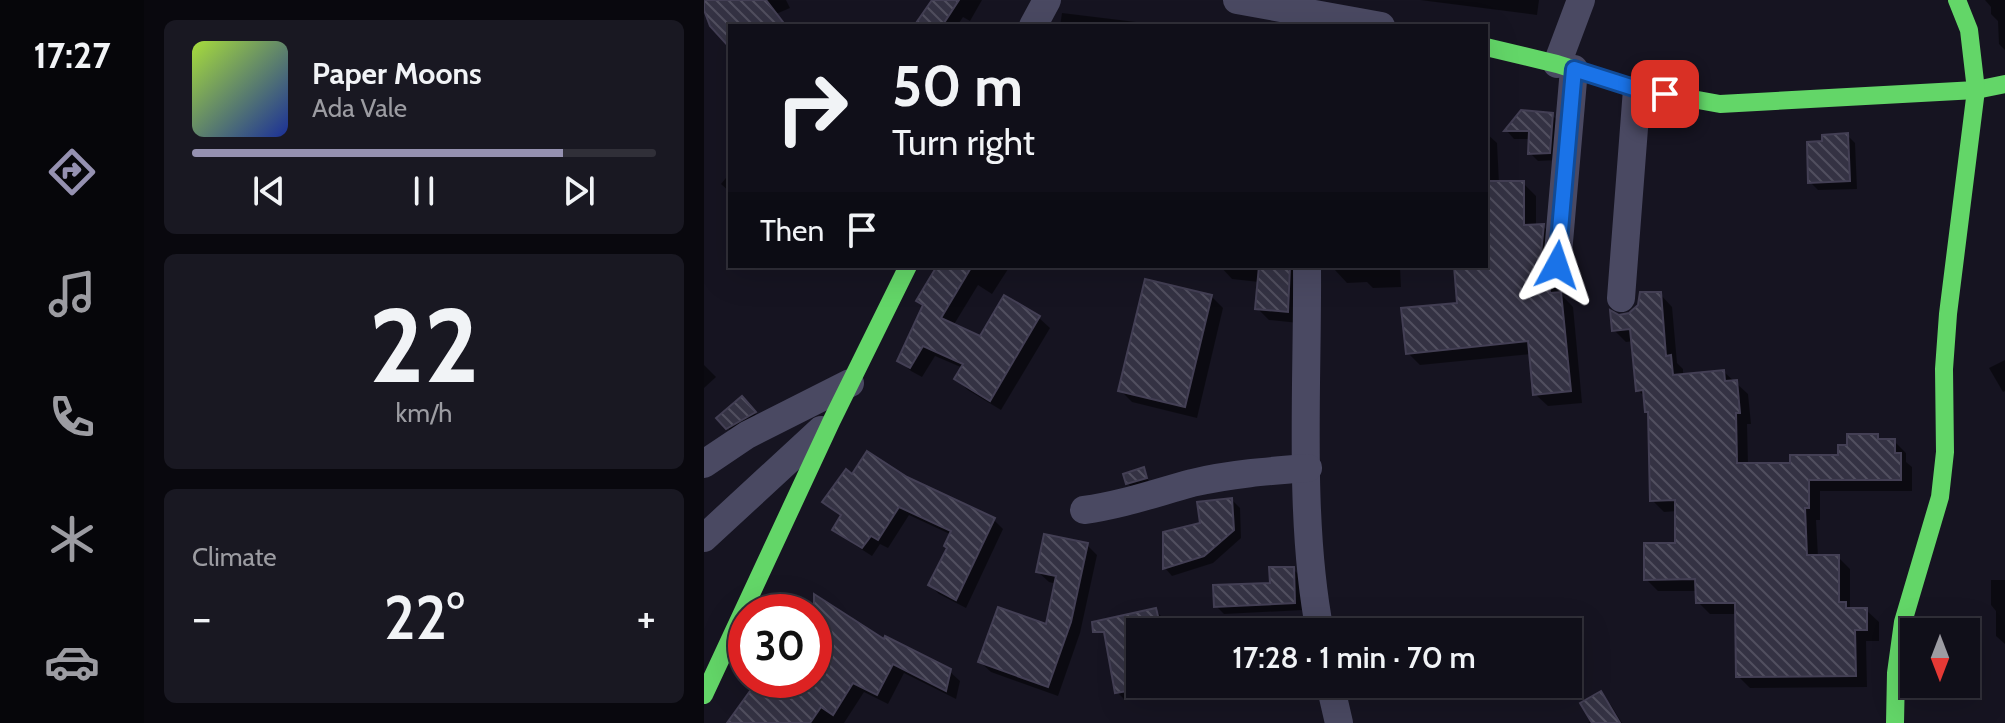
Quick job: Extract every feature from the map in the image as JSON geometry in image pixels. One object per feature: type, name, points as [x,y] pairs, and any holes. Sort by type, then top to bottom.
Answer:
[{"type":"street","points":[[1034,24],[1047,0]]},
{"type":"street","points":[[1237,0],[1290,18],[1358,24]]},
{"type":"street","points":[[1557,265],[1566,66],[1581,0]]},
{"type":"street","points":[[1895,723],[1896,673],[1903,622],[1940,497],[1945,452],[1944,369],[1948,314],[1976,90],[1969,30],[1957,0]]},
{"type":"street","points":[[1488,47],[1566,66],[1637,89],[1720,104],[1976,90],[2005,84]]},
{"type":"street","points":[[1621,298],[1637,89]]},
{"type":"street","points":[[704,695],[832,420],[907,268]]},
{"type":"street","points":[[1307,268],[1308,468],[1317,618]]},
{"type":"street","points":[[704,464],[747,435],[850,383]]},
{"type":"street","points":[[704,538],[832,420]]},
{"type":"street","points":[[1084,510],[1120,505],[1191,484],[1239,474],[1308,468]]},
{"type":"street","points":[[1333,698],[1339,723]]},
{"type":"building","points":[[704,0],[766,0],[784,24],[728,24],[728,46],[710,26]]},
{"type":"building","points":[[932,0],[959,0],[943,24],[915,24]]},
{"type":"building","points":[[1521,110],[1553,113],[1550,153],[1528,154],[1529,131],[1504,131]]},
{"type":"building","points":[[1848,133],[1850,181],[1808,183],[1807,142],[1822,141],[1822,135]]},
{"type":"building","points":[[1488,181],[1524,181],[1524,225],[1544,224],[1542,273],[1549,280],[1550,293],[1561,292],[1571,391],[1533,395],[1528,341],[1406,354],[1401,308],[1457,303],[1454,268],[1488,268]]},
{"type":"building","points":[[936,268],[971,268],[941,318],[980,336],[1004,295],[1040,316],[990,401],[954,379],[963,364],[923,346],[910,368],[897,361],[923,305],[916,301]]},
{"type":"building","points":[[1259,268],[1290,268],[1288,312],[1255,309]]},
{"type":"building","points":[[1145,279],[1212,295],[1185,407],[1118,391]]},
{"type":"building","points":[[1640,292],[1661,292],[1666,356],[1671,355],[1673,375],[1724,370],[1725,381],[1737,380],[1740,413],[1736,413],[1737,463],[1790,463],[1790,455],[1838,455],[1838,445],[1847,445],[1847,434],[1878,434],[1878,439],[1895,439],[1895,453],[1901,453],[1901,480],[1809,480],[1809,508],[1805,508],[1807,555],[1839,555],[1839,602],[1846,602],[1846,608],[1867,608],[1867,630],[1855,630],[1856,676],[1736,677],[1735,603],[1696,603],[1695,579],[1644,580],[1644,543],[1675,543],[1675,500],[1650,501],[1648,412],[1645,412],[1643,390],[1636,391],[1630,329],[1612,331],[1610,310],[1619,315],[1629,313],[1638,305]]},
{"type":"building","points":[[742,396],[756,412],[726,429],[716,418]]},
{"type":"building","points":[[867,451],[907,477],[995,518],[956,600],[928,585],[947,548],[944,546],[951,531],[899,507],[878,540],[871,536],[862,548],[832,530],[841,515],[822,502],[846,469],[852,474]]},
{"type":"building","points":[[1144,467],[1147,478],[1126,484],[1123,474]]},
{"type":"building","points":[[1232,498],[1234,530],[1204,556],[1163,569],[1163,532],[1200,523],[1197,502]]},
{"type":"building","points":[[1044,534],[1088,543],[1071,622],[1048,687],[978,662],[998,607],[1046,624],[1056,576],[1036,572]]},
{"type":"building","points":[[1269,567],[1294,567],[1295,603],[1214,607],[1213,585],[1270,583]]},
{"type":"building","points":[[832,606],[884,639],[885,636],[951,669],[946,691],[893,664],[877,695],[853,683],[833,715],[821,707],[810,723],[727,723],[745,698],[832,698]]},
{"type":"building","points":[[1156,608],[1158,618],[1126,618],[1126,691],[1115,693],[1104,632],[1093,632],[1092,622]]},
{"type":"building","points":[[1601,691],[1620,723],[1592,723],[1580,703]]},
{"type":"traffic: fast","points":[[1895,723],[1896,673],[1903,622],[1940,497],[1945,452],[1944,369],[1948,314],[1976,90],[1969,30],[1957,0]]},
{"type":"traffic: fast","points":[[1488,47],[1557,64],[1637,89],[1720,104],[1976,90],[2005,84]]},
{"type":"traffic: fast","points":[[704,695],[832,420],[907,268]]},
{"type":"route","points":[[1557,265],[1574,69],[1637,89],[1665,94]]}]
